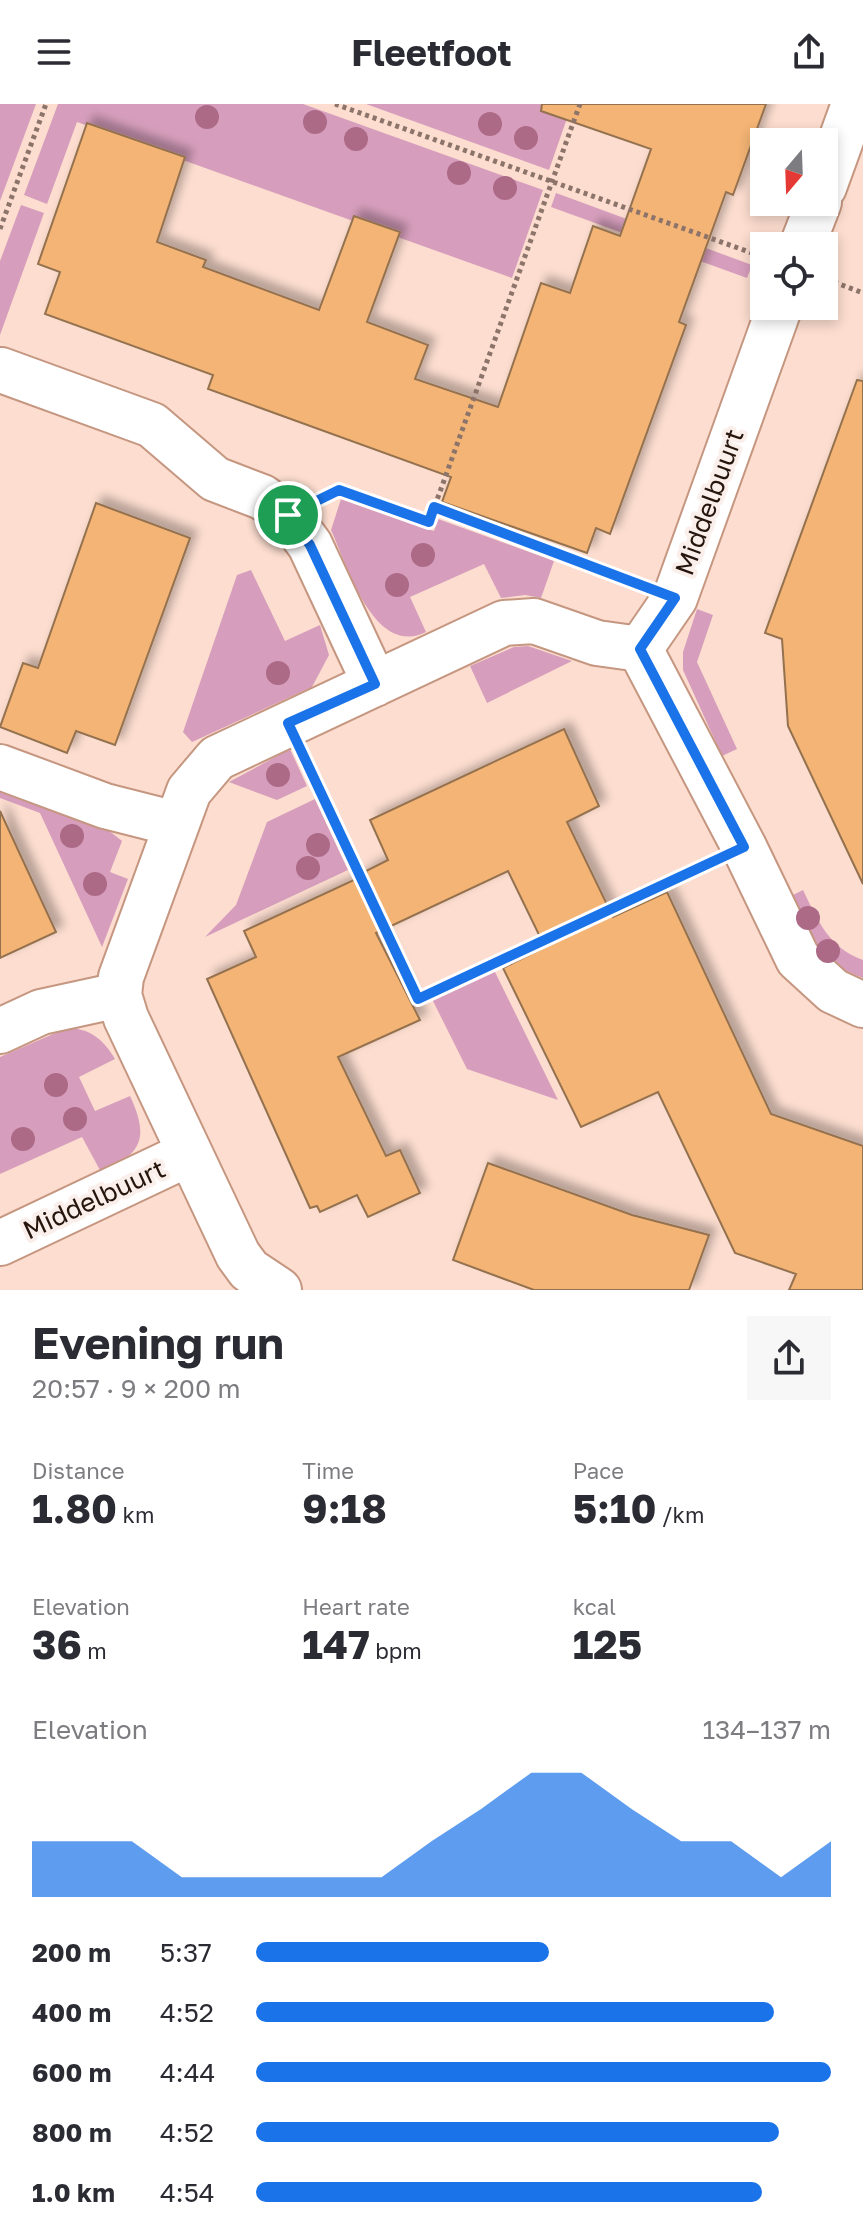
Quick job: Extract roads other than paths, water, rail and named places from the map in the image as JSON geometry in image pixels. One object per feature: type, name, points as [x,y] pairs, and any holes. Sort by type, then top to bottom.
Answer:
[{"type":"street","points":[[838,148],[854,104]]},
{"type":"street","name":"Middelbuurt","points":[[640,649],[675,598],[775,320]]},
{"type":"street","points":[[1,370],[152,425],[215,479],[262,497],[288,515],[310,545],[375,684]]},
{"type":"street","points":[[0,1031],[41,1012],[119,995],[121,977],[189,791],[217,758],[483,631],[520,620],[534,621],[597,643],[640,649],[744,847],[798,959],[833,991],[863,1005]]},
{"type":"street","points":[[0,767],[105,806],[176,824]]},
{"type":"street","name":"Middelbuurt","points":[[119,995],[130,1029],[238,1255],[249,1270],[279,1290]]},
{"type":"street","name":"Middelbuurt","points":[[0,1243],[188,1154]]}]
